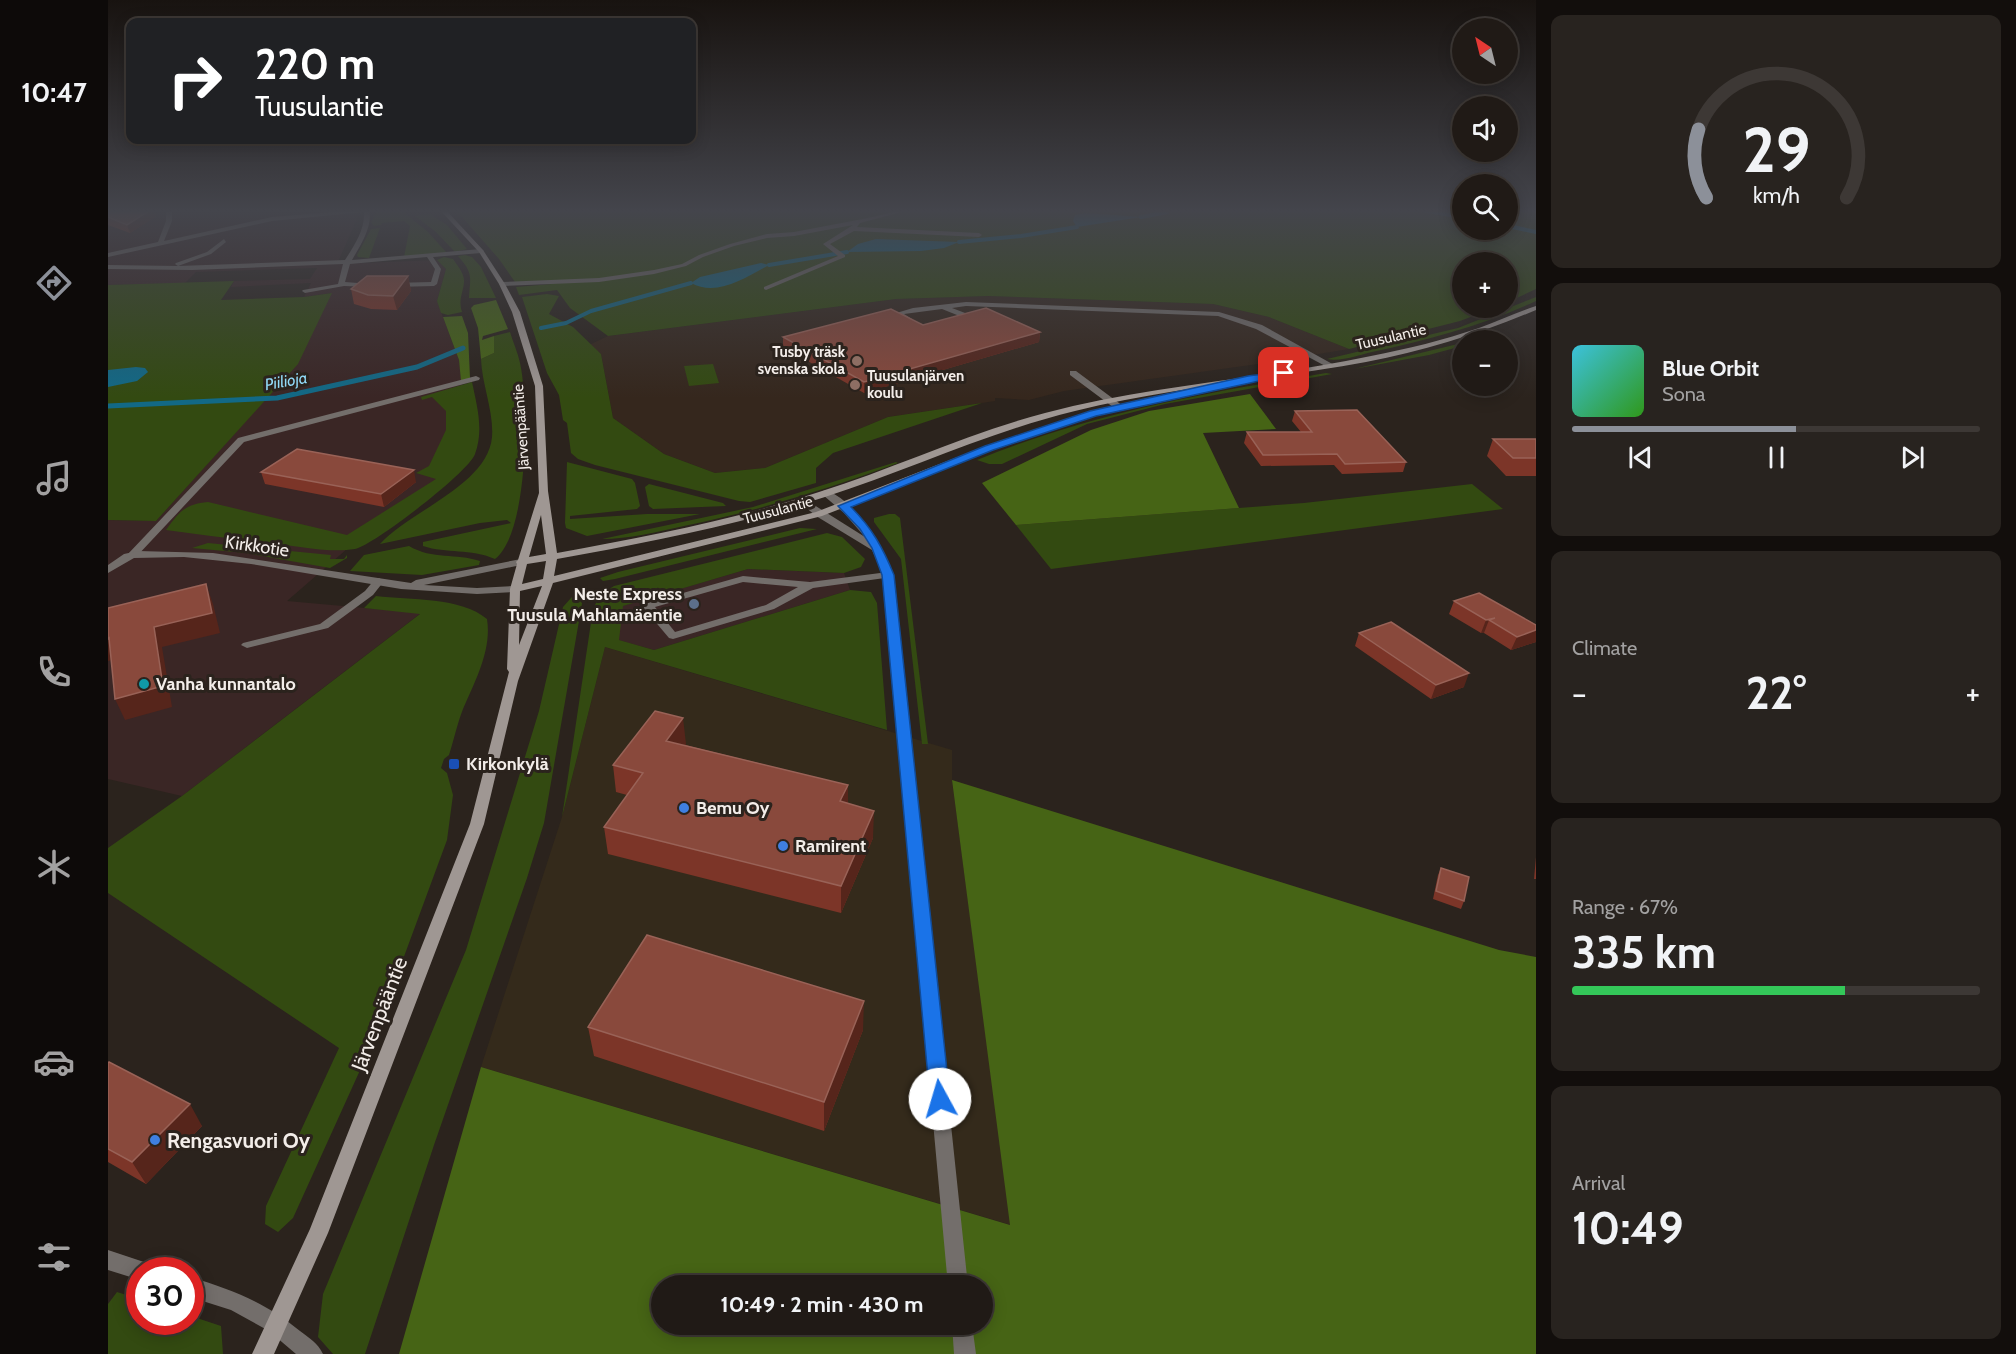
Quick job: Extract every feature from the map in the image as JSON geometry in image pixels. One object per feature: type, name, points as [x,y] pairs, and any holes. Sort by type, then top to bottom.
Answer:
[{"type":"main road","name":"Järvenpääntie","points":[[263,1354],[318,1233],[477,824],[512,681],[548,583],[552,557],[543,491],[539,386],[516,312],[494,272]]},
{"type":"main road","name":"Tuusulantie","points":[[521,562],[669,536],[803,501],[1032,418],[1174,388],[1332,366],[1474,332],[1536,308]]},
{"type":"main road","name":"Tuusulantie","points":[[515,589],[548,583],[819,514],[989,448],[1079,418],[1248,379]]},
{"type":"main road","name":"Järvenpääntie","points":[[512,681],[515,589],[543,491]]},
{"type":"street","points":[[341,284],[343,272]]},
{"type":"street","points":[[305,291],[326,289],[341,286],[341,284],[357,286],[434,284],[437,272]]},
{"type":"street","points":[[502,284],[599,280],[653,272]]},
{"type":"street","points":[[766,288],[804,272]]},
{"type":"street","points":[[917,324],[897,314],[942,306],[1000,304],[1219,314],[1258,327],[1332,366]]},
{"type":"street","points":[[942,306],[970,318],[959,321]]},
{"type":"street","points":[[1073,373],[1120,408]]},
{"type":"street","points":[[108,570],[132,555],[241,440],[476,378]]},
{"type":"street","points":[[826,493],[844,506],[865,527],[878,548],[888,575],[957,1275]]},
{"type":"street","points":[[803,501],[819,514],[878,548]]},
{"type":"street","name":"Kirkkotie","points":[[132,555],[190,554],[236,558],[404,585],[477,593],[515,589]]},
{"type":"street","name":"Kirkkotie","points":[[404,585],[521,562]]},
{"type":"street","points":[[810,585],[770,607],[673,636],[648,606],[743,579],[810,585],[888,575]]},
{"type":"street","points":[[247,645],[324,626],[369,593],[379,581]]},
{"type":"street","points":[[108,1260],[126,1266]]},
{"type":"street","points":[[204,1291],[235,1301],[276,1324],[312,1354]]},
{"type":"street","points":[[963,1335],[965,1354]]},
{"type":"shaded area","points":[[108,272],[196,272],[185,283],[108,285]]},
{"type":"shaded area","points":[[314,272],[445,272],[437,301],[459,360],[469,445],[444,484],[355,542],[287,601],[421,613],[182,796],[108,779],[108,520],[156,521],[260,405],[331,293],[304,297],[311,283],[231,287],[234,281],[310,279]]},
{"type":"shaded area","name":"Tuusulanjärven koulu","points":[[988,296],[1213,304],[1269,317],[1349,349],[1064,391],[1029,400],[995,398],[995,401],[888,417],[765,468],[715,473],[664,454],[613,418],[601,354],[589,345],[608,336],[896,299]]},
{"type":"shaded area","points":[[748,569],[844,573],[850,590],[654,650],[618,640],[622,606]]},
{"type":"shaded area","points":[[605,647],[952,750],[952,780],[1011,1225],[481,1067],[562,817]]},
{"type":"green space","points":[[445,272],[461,272],[464,279],[462,312],[448,315],[441,313],[437,301]]},
{"type":"green space","points":[[469,272],[484,272],[496,298],[469,298]]},
{"type":"green space","points":[[508,272],[1452,272],[1452,318],[1468,318],[1349,349],[1269,317],[1213,304],[988,296],[896,299],[608,336],[570,308],[557,290],[519,295],[516,287],[552,284],[515,282]]},
{"type":"green space","points":[[1518,272],[1536,272],[1536,289],[1518,297]]},
{"type":"green space","points":[[234,281],[221,300],[304,297],[332,293],[298,364],[156,521],[108,520],[108,285]]},
{"type":"green space","points":[[547,294],[559,296],[549,314],[573,327],[601,354],[613,418],[664,454],[715,473],[765,468],[888,417],[982,403],[833,453],[816,468],[816,483],[750,502],[595,465],[578,459],[571,453],[567,423],[563,420],[559,395],[547,373],[522,297]]},
{"type":"green space","points":[[1536,297],[1536,301],[1518,309],[1518,304]]},
{"type":"green space","points":[[496,300],[508,329],[483,336],[482,340],[494,336],[494,353],[481,359],[478,328],[471,308],[474,305]]},
{"type":"green space","points":[[462,316],[468,333],[470,378],[461,381],[459,360],[443,317]]},
{"type":"green space","points":[[1483,318],[1493,318],[1459,330],[1452,330],[1452,332],[1350,358],[1327,359],[1458,328]]},
{"type":"green space","points":[[510,332],[519,359],[523,382],[525,436],[520,496],[515,523],[506,545],[495,559],[477,553],[423,546],[423,542],[511,523],[507,520],[480,523],[380,544],[393,532],[462,484],[477,469],[487,454],[492,428],[481,359],[494,353],[494,336]]},
{"type":"green space","points":[[1452,345],[1452,349],[1429,355],[1354,369]]},
{"type":"green space","points":[[713,364],[719,383],[689,386],[684,366]]},
{"type":"green space","points":[[1326,373],[1332,374],[1165,404],[1087,424],[1002,464],[989,464],[977,460],[1063,429],[1149,406]]},
{"type":"green space","points":[[472,382],[479,427],[475,454],[469,463],[439,491],[400,522],[365,545],[355,549],[327,550],[166,530],[183,510],[208,502],[347,535],[436,479],[416,473],[429,466],[446,430],[446,411],[432,397],[422,400],[421,397]]},
{"type":"green space","points":[[1250,394],[1276,429],[1203,433],[1239,508],[1016,525],[982,483],[1091,430],[1149,411]]},
{"type":"green space","points":[[567,462],[632,479],[640,506],[637,509],[570,516],[570,519],[647,514],[700,514],[587,536],[566,528]]},
{"type":"green space","points":[[898,463],[765,506],[643,535],[602,539],[753,507]]},
{"type":"green space","points":[[649,484],[723,503],[726,506],[653,509],[649,506],[645,487]]},
{"type":"green space","points":[[1472,484],[1503,509],[1051,569],[1016,525],[1304,503]]},
{"type":"green space","points":[[895,514],[900,518],[928,744],[922,744],[901,559],[874,522],[874,518]]},
{"type":"green space","points":[[800,528],[817,529],[615,579],[603,581],[600,578],[618,572]]},
{"type":"green space","points":[[827,533],[842,537],[865,559],[861,567],[844,573],[748,569],[623,606],[619,640],[654,650],[850,590],[871,592],[877,603],[887,730],[605,647],[562,817],[593,609],[600,595],[614,586]]},
{"type":"green space","points":[[208,543],[331,555],[330,559],[344,559],[347,555],[347,558],[330,568],[246,553],[192,548]]},
{"type":"green space","points":[[409,546],[436,555],[480,561],[479,565],[422,575],[350,571],[364,555]]},
{"type":"green space","points":[[579,589],[584,592],[544,823],[527,878],[434,1145],[365,1354],[333,1354],[318,1337],[323,1294],[466,950],[539,711],[563,607]]},
{"type":"green space","points":[[376,596],[449,603],[476,612],[487,619],[487,642],[485,654],[461,715],[449,755],[444,759],[441,768],[447,773],[453,795],[447,840],[371,1046],[293,1218],[278,1232],[265,1224],[266,1206],[339,1048],[108,893],[108,848],[182,796],[420,614],[364,608]]},
{"type":"green space","points":[[952,780],[1499,950],[1536,957],[1536,1354],[399,1354],[481,1067],[1010,1225]]},
{"type":"green space","points":[[117,1292],[126,1295],[126,1335],[204,1335],[204,1320],[221,1326],[223,1354],[108,1354],[108,1304]]},
{"type":"water","points":[[721,272],[755,272],[731,284],[711,288],[691,283],[700,277]]},
{"type":"water","points":[[145,368],[148,372],[137,381],[108,387],[108,370]]},
{"type":"building","points":[[367,276],[408,276],[393,296],[368,295],[351,289]]},
{"type":"building","points":[[986,308],[1040,332],[864,382],[783,337],[891,309],[923,325]]},
{"type":"building","points":[[1357,410],[1406,462],[1345,464],[1337,454],[1263,455],[1247,432],[1312,432],[1295,411]]},
{"type":"building","points":[[1493,439],[1536,439],[1536,458],[1513,458]]},
{"type":"building","points":[[297,449],[414,470],[381,494],[261,472]]},
{"type":"building","points":[[206,584],[212,613],[154,627],[163,686],[115,699],[108,639],[108,608]]},
{"type":"building","points":[[1479,593],[1536,625],[1536,630],[1517,637],[1489,620],[1495,618],[1486,620],[1454,601]]},
{"type":"building","points":[[1391,622],[1469,673],[1436,685],[1359,633]]},
{"type":"building","points":[[655,711],[683,718],[666,741],[848,785],[840,801],[874,811],[841,886],[604,827],[643,773],[613,765]]},
{"type":"building","points":[[1441,868],[1469,877],[1464,901],[1436,891]]},
{"type":"building","points":[[647,935],[864,1001],[824,1102],[588,1027]]},
{"type":"building","points":[[109,1062],[190,1104],[132,1162],[108,1149]]},
{"type":"waterway","points":[[541,328],[566,323],[591,311],[691,283]]},
{"type":"waterway","name":"Piilioja","points":[[108,406],[277,398],[417,367],[463,348]]},
{"type":"place","name":"Tusby träsk svenska skola","points":[[857,361]]},
{"type":"place","name":"Tuusulanjärven koulu","points":[[855,385]]},
{"type":"place","name":"Neste Express Tuusula Mahlamäentie","points":[[694,604]]},
{"type":"place","name":"Vanha kunnantalo","points":[[144,684]]},
{"type":"place","name":"Kirkonkylä","points":[[454,764]]},
{"type":"place","name":"Bemu Oy","points":[[684,808]]},
{"type":"place","name":"Ramirent","points":[[783,846]]},
{"type":"place","name":"Rengasvuori Oy","points":[[155,1140]]},
{"type":"route","points":[[940,1099],[888,575],[878,548],[865,527],[844,506],[989,448],[1094,413],[1284,373]]}]
